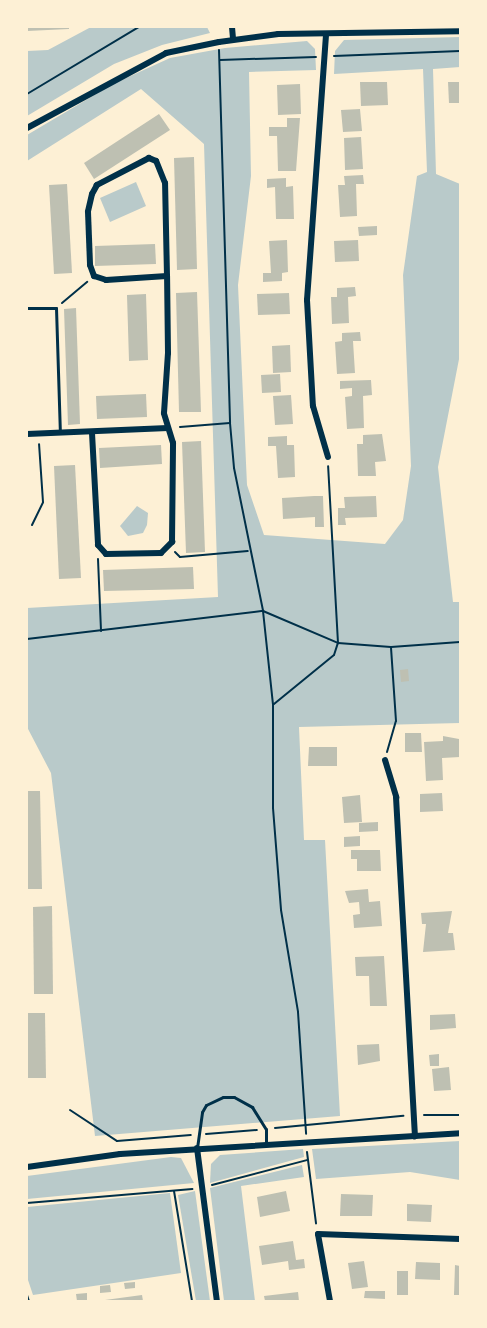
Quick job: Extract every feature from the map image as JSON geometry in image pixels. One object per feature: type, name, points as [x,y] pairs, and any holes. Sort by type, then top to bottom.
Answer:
[{"type":"street","points":[[232,27],[233,39]]},
{"type":"street","points":[[27,128],[166,53],[233,39],[460,31]]},
{"type":"street","points":[[326,35],[307,300],[314,406],[328,457]]},
{"type":"street","points":[[92,433],[98,544],[106,554],[162,553],[172,542],[172,443],[164,413],[167,276],[165,183],[156,161],[150,159],[97,185],[92,194],[88,212],[94,276],[106,280],[167,276]]},
{"type":"street","points":[[27,434],[168,428]]},
{"type":"street","points":[[385,760],[396,797],[415,1136]]},
{"type":"street","points":[[27,1167],[197,1148],[460,1133]]},
{"type":"street","points":[[197,1148],[217,1301]]},
{"type":"street","points":[[330,1301],[318,1234],[460,1239]]},
{"type":"lane","points":[[27,308],[56,308],[60,433]]},
{"type":"lane","points":[[197,1148],[202,1112],[207,1105],[223,1097],[234,1097],[252,1107],[266,1129],[266,1143]]},
{"type":"path","points":[[27,94],[139,27]]},
{"type":"path","points":[[219,42],[230,423],[262,611],[273,704],[273,808],[281,910],[298,1011],[307,1160],[318,1234]]},
{"type":"path","points":[[220,60],[460,51]]},
{"type":"path","points":[[56,308],[94,276]]},
{"type":"path","points":[[168,428],[230,423]]},
{"type":"path","points":[[32,525],[43,502],[38,434]]},
{"type":"path","points":[[273,704],[334,655],[339,643],[328,457]]},
{"type":"path","points":[[98,544],[101,631]]},
{"type":"path","points":[[169,546],[180,557],[250,551]]},
{"type":"path","points":[[27,639],[262,611],[339,643],[391,647],[460,642]]},
{"type":"path","points":[[385,760],[396,721],[391,647]]},
{"type":"path","points":[[27,1203],[201,1188],[307,1160]]},
{"type":"path","points":[[174,1191],[192,1301]]},
{"type":"path","points":[[27,1295],[29,1301]]},
{"type":"shaded area","points":[[91,27],[207,27],[210,33],[162,45],[114,64],[27,116],[27,51],[48,50]]},
{"type":"shaded area","points":[[460,37],[460,67],[433,69],[436,174],[460,184],[460,354],[438,467],[453,602],[460,602],[460,723],[299,727],[304,840],[325,840],[340,1116],[95,1136],[51,773],[27,727],[27,608],[218,597],[204,144],[141,89],[27,161],[27,135],[113,84],[170,58],[225,48],[307,41],[315,49],[316,70],[249,72],[251,176],[238,285],[247,485],[264,535],[385,544],[403,520],[411,466],[403,275],[417,176],[427,172],[423,69],[334,74],[335,51],[344,40]]},
{"type":"shaded area","points":[[136,182],[146,206],[110,222],[100,198]]},
{"type":"shaded area","points":[[137,506],[148,513],[147,525],[143,533],[128,536],[120,526]]},
{"type":"shaded area","points":[[460,1141],[460,1180],[410,1172],[316,1179],[312,1149]]},
{"type":"shaded area","points":[[303,1149],[304,1157],[210,1183],[211,1164],[220,1155]]},
{"type":"shaded area","points":[[171,1157],[181,1158],[194,1183],[27,1199],[27,1176]]},
{"type":"shaded area","points":[[302,1165],[304,1177],[241,1186],[255,1301],[224,1301],[210,1188]]},
{"type":"shaded area","points":[[195,1191],[210,1301],[196,1301],[178,1195]]},
{"type":"shaded area","points":[[170,1193],[181,1273],[33,1295],[27,1277],[27,1207]]},
{"type":"building","points":[[27,27],[69,27],[69,29],[27,31]]},
{"type":"building","points":[[360,82],[387,82],[388,105],[361,106]]},
{"type":"building","points":[[448,82],[460,82],[460,103],[449,103]]},
{"type":"building","points":[[300,84],[301,114],[278,115],[277,85]]},
{"type":"building","points":[[360,109],[362,131],[343,132],[341,110]]},
{"type":"building","points":[[159,114],[170,130],[94,179],[84,163]]},
{"type":"building","points":[[287,118],[300,118],[296,171],[278,171],[277,136],[269,136],[269,127],[287,127]]},
{"type":"building","points":[[361,137],[363,169],[345,170],[344,138]]},
{"type":"building","points":[[194,157],[197,269],[177,270],[174,158]]},
{"type":"building","points":[[363,175],[364,184],[356,184],[357,216],[340,217],[338,185],[345,185],[344,176]]},
{"type":"building","points":[[286,178],[286,187],[293,186],[294,219],[276,219],[275,187],[267,188],[267,179]]},
{"type":"building","points":[[67,184],[72,273],[54,274],[49,185]]},
{"type":"building","points":[[377,226],[377,235],[359,236],[358,227]]},
{"type":"building","points":[[287,240],[288,272],[282,273],[282,281],[263,282],[263,273],[271,273],[269,241]]},
{"type":"building","points":[[358,240],[359,261],[335,262],[334,241]]},
{"type":"building","points":[[155,244],[156,264],[95,266],[95,246]]},
{"type":"building","points":[[355,287],[356,296],[348,297],[349,323],[332,324],[331,297],[337,297],[337,288]]},
{"type":"building","points":[[197,292],[201,412],[179,412],[176,293]]},
{"type":"building","points":[[289,293],[290,314],[258,315],[257,294]]},
{"type":"building","points":[[146,294],[148,360],[129,361],[127,295]]},
{"type":"building","points":[[76,308],[80,424],[68,425],[64,309]]},
{"type":"building","points":[[360,332],[361,341],[353,341],[355,373],[337,374],[335,342],[342,341],[342,333]]},
{"type":"building","points":[[290,345],[291,372],[273,373],[272,346]]},
{"type":"building","points":[[280,374],[281,392],[262,393],[261,375]]},
{"type":"building","points":[[371,380],[372,395],[363,396],[364,428],[347,429],[345,397],[352,396],[352,388],[340,389],[340,381]]},
{"type":"building","points":[[146,394],[147,417],[97,419],[96,396]]},
{"type":"building","points":[[291,395],[293,424],[275,425],[273,396]]},
{"type":"building","points":[[382,434],[386,461],[375,462],[376,476],[358,476],[357,444],[363,444],[363,435]]},
{"type":"building","points":[[287,436],[287,445],[294,445],[295,477],[278,478],[276,446],[268,446],[268,437]]},
{"type":"building","points":[[201,441],[205,552],[186,553],[182,442]]},
{"type":"building","points":[[161,445],[162,464],[100,468],[99,448]]},
{"type":"building","points":[[75,465],[81,578],[59,579],[54,466]]},
{"type":"building","points":[[323,496],[324,527],[315,527],[315,517],[283,519],[282,498]]},
{"type":"building","points":[[376,496],[377,517],[345,518],[346,525],[338,525],[338,508],[345,508],[344,497]]},
{"type":"building","points":[[193,567],[194,589],[104,591],[103,570]]},
{"type":"building","points":[[408,669],[409,681],[401,682],[400,670]]},
{"type":"building","points":[[405,733],[421,733],[422,752],[405,752]]},
{"type":"building","points":[[443,736],[459,739],[460,757],[442,758],[443,780],[426,781],[424,742],[443,741]]},
{"type":"building","points":[[309,747],[337,747],[337,766],[308,766]]},
{"type":"building","points":[[27,791],[40,791],[42,889],[27,889]]},
{"type":"building","points":[[442,793],[443,811],[420,812],[420,794]]},
{"type":"building","points":[[360,795],[362,822],[344,823],[342,797]]},
{"type":"building","points":[[378,822],[378,831],[359,832],[359,823]]},
{"type":"building","points":[[360,836],[360,846],[344,847],[344,837]]},
{"type":"building","points":[[351,850],[380,850],[381,871],[357,871],[357,859],[351,859]]},
{"type":"building","points":[[368,889],[369,902],[380,901],[382,926],[354,928],[353,915],[360,914],[359,902],[349,903],[345,891]]},
{"type":"building","points":[[52,906],[53,994],[34,994],[33,907]]},
{"type":"building","points":[[452,911],[448,933],[453,933],[455,950],[423,952],[426,924],[422,924],[421,913]]},
{"type":"building","points":[[384,956],[387,1006],[370,1006],[369,976],[356,976],[355,957]]},
{"type":"building","points":[[27,1013],[45,1013],[46,1078],[27,1078]]},
{"type":"building","points":[[455,1014],[456,1028],[430,1030],[430,1015]]},
{"type":"building","points":[[379,1044],[380,1061],[358,1065],[357,1045]]},
{"type":"building","points":[[439,1054],[439,1066],[430,1066],[429,1055]]},
{"type":"building","points":[[449,1067],[451,1090],[434,1091],[432,1069]]},
{"type":"building","points":[[286,1191],[290,1211],[260,1217],[257,1197]]},
{"type":"building","points":[[341,1194],[373,1195],[372,1216],[340,1216]]},
{"type":"building","points":[[407,1204],[432,1205],[431,1222],[407,1221]]},
{"type":"building","points":[[293,1241],[296,1260],[304,1259],[305,1268],[289,1270],[288,1261],[262,1265],[259,1246]]},
{"type":"building","points":[[364,1261],[368,1287],[352,1289],[348,1263]]},
{"type":"building","points":[[416,1262],[440,1263],[440,1280],[415,1279]]},
{"type":"building","points":[[455,1265],[460,1266],[460,1295],[454,1295]]},
{"type":"building","points":[[397,1271],[408,1271],[408,1295],[397,1295]]},
{"type":"building","points":[[135,1282],[135,1288],[125,1289],[124,1283]]},
{"type":"building","points":[[110,1285],[111,1292],[100,1293],[100,1286]]},
{"type":"building","points":[[365,1291],[385,1291],[385,1299],[364,1298]]},
{"type":"building","points":[[298,1292],[299,1301],[265,1301],[264,1296]]},
{"type":"building","points":[[87,1293],[87,1300],[77,1301],[76,1294]]},
{"type":"building","points":[[142,1295],[143,1301],[105,1301],[105,1300]]}]
